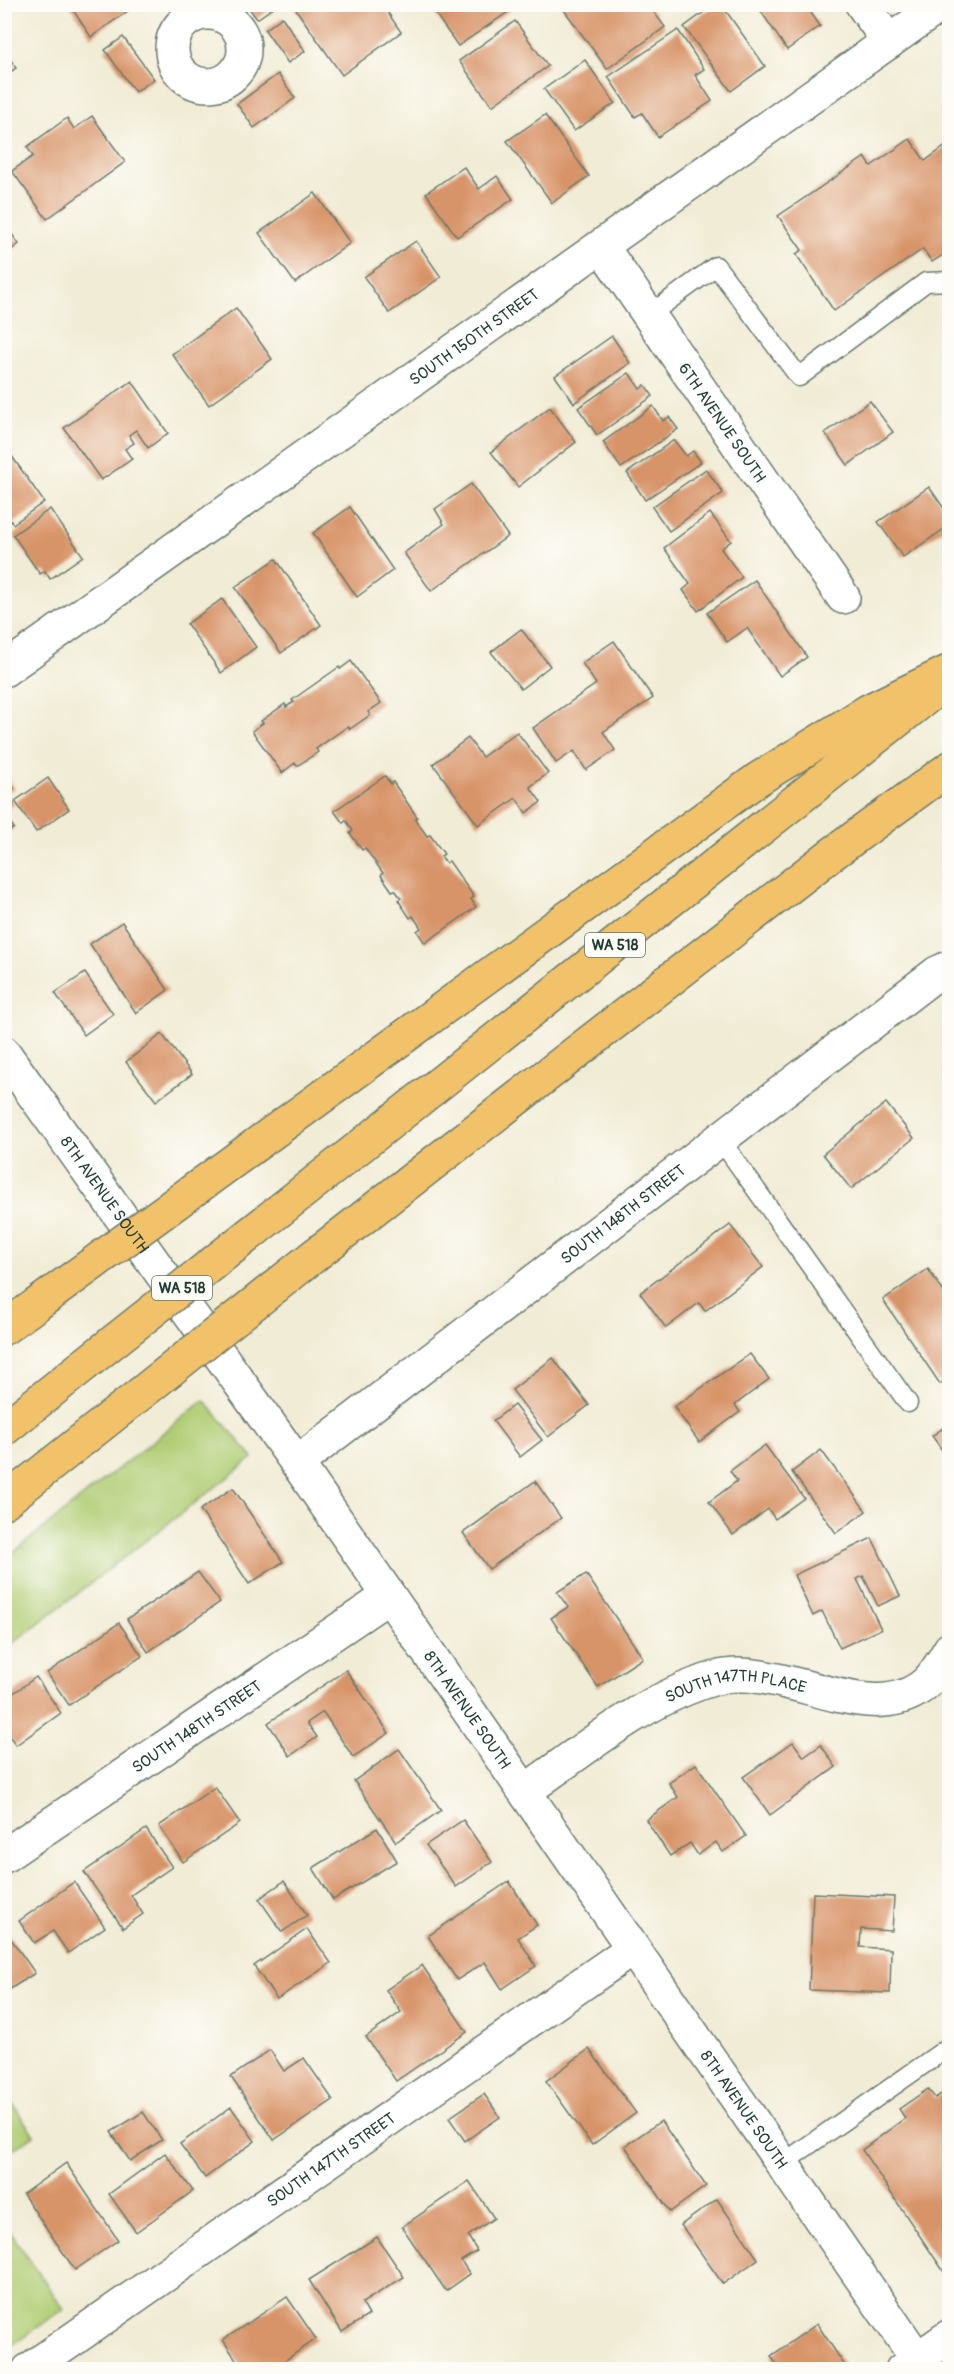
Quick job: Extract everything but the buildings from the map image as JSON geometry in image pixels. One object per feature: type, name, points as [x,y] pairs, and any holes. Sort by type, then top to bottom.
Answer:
[{"type":"highway","points":[[4,1328],[759,779],[868,711],[950,671]]},
{"type":"highway","name":"WA 518","points":[[4,1429],[950,680]]},
{"type":"highway","points":[[4,1502],[315,1255],[831,854],[950,768]]},
{"type":"street","points":[[862,4],[889,42]]},
{"type":"street","name":"SOUTH 150TH STREET","points":[[4,670],[942,4]]},
{"type":"street","name":"6TH AVENUE SOUTH","points":[[602,246],[843,597]]},
{"type":"street","name":"SOUTH 148TH STREET","points":[[297,1463],[938,973],[950,967]]},
{"type":"street","name":"8TH AVENUE SOUTH","points":[[4,1053],[297,1463],[525,1791],[782,2164],[915,2366]]},
{"type":"street","name":"SOUTH 148TH STREET","points":[[4,1856],[389,1596]]},
{"type":"street","name":"SOUTH 147TH PLACE","points":[[525,1791],[633,1716],[678,1692],[717,1678],[746,1674],[883,1702],[907,1696],[926,1683],[950,1649]]},
{"type":"street","name":"SOUTH 147TH STREET","points":[[29,2370],[632,1949]]},
{"type":"street","points":[[915,2366],[950,2336]]},
{"type":"lane","points":[[649,315],[716,266],[798,377],[926,282],[950,282]]},
{"type":"lane","points":[[720,1139],[908,1403]]},
{"type":"lane","points":[[782,2164],[950,2046]]},
{"type":"green space","points":[[204,1400],[253,1458],[5,1649],[5,1559]]},
{"type":"green space","points":[[5,2093],[34,2135],[4,2155]]},
{"type":"green space","points":[[5,2225],[64,2309],[4,2350]]}]
